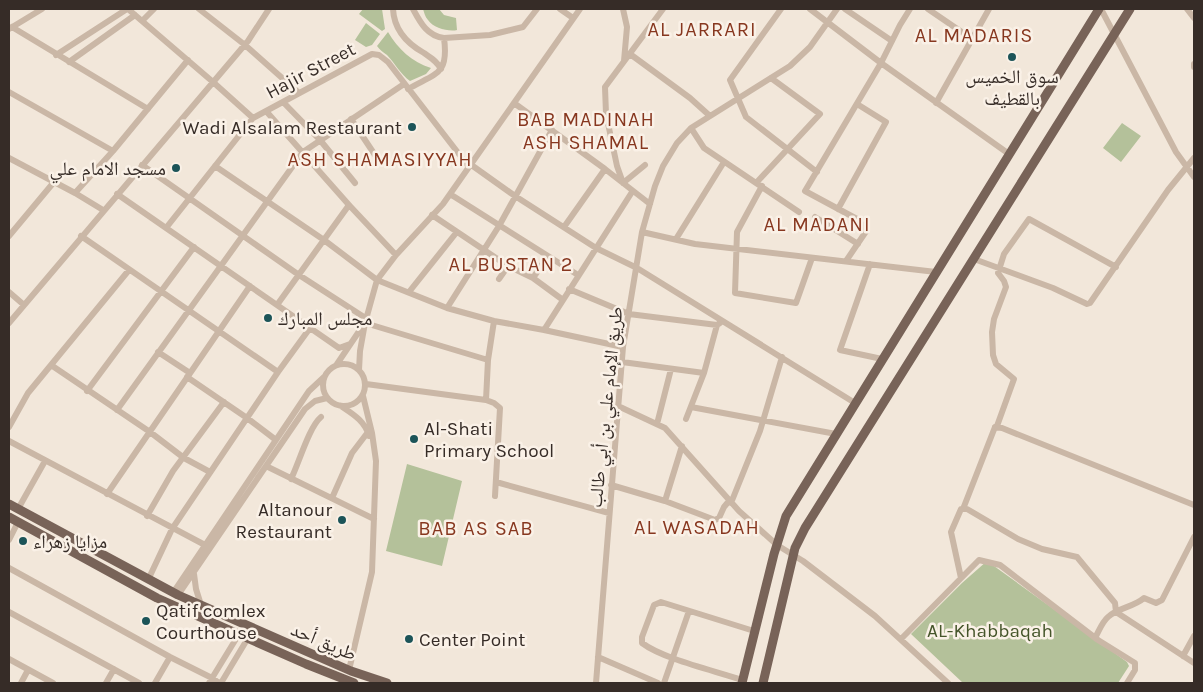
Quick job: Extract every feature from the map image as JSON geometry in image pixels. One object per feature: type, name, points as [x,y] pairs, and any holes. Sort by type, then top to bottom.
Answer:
[{"type":"main road","points":[[742,681],[786,516],[1100,9]]},
{"type":"main road","points":[[763,683],[794,554],[805,528],[1130,9]]},
{"type":"main road","name":"طريق أحد","points":[[9,504],[176,594],[349,670],[387,683]]},
{"type":"main road","name":"طريق أحد","points":[[9,517],[157,598],[350,683]]},
{"type":"street","points":[[42,9],[10,28],[148,109]]},
{"type":"street","points":[[56,54],[128,9],[253,118]]},
{"type":"street","points":[[142,21],[154,9]]},
{"type":"street","points":[[199,9],[245,45],[300,93]]},
{"type":"street","points":[[9,323],[245,45],[269,9]]},
{"type":"street","points":[[393,9],[399,32],[409,43],[438,63],[441,70]]},
{"type":"street","points":[[413,9],[421,24],[437,38],[490,35],[523,27],[537,9]]},
{"type":"street","points":[[560,9],[573,18]]},
{"type":"street","points":[[341,406],[351,405],[359,401],[363,396],[366,384],[359,370],[360,351],[377,280],[396,255],[450,194],[580,9]]},
{"type":"street","points":[[623,9],[627,27],[624,61]]},
{"type":"street","points":[[623,182],[617,166],[606,114],[605,87],[663,9]]},
{"type":"street","points":[[780,9],[730,80],[746,117],[817,172]]},
{"type":"street","points":[[810,9],[881,63],[1009,154]]},
{"type":"street","name":"طريق الإمام علي بن أبي طالب","points":[[596,683],[623,347],[642,232],[655,186],[663,166],[677,143],[691,128],[790,66],[810,47],[837,9]]},
{"type":"street","points":[[845,9],[892,41]]},
{"type":"street","points":[[846,261],[866,230],[856,219],[805,192],[881,63],[910,9]]},
{"type":"street","points":[[928,9],[972,39]]},
{"type":"street","points":[[936,102],[989,9]]},
{"type":"street","points":[[1100,9],[1176,152],[1194,178]]},
{"type":"street","points":[[1187,9],[1194,18]]},
{"type":"street","points":[[69,62],[135,15]]},
{"type":"street","points":[[116,410],[303,152],[351,119],[406,86],[441,70],[445,58],[444,38]]},
{"type":"street","name":"Hajir Street","points":[[166,228],[253,118],[372,54],[379,55],[388,62],[469,166],[596,248],[637,268],[720,323],[782,357],[855,403]]},
{"type":"street","points":[[630,54],[690,98],[710,116]]},
{"type":"street","points":[[75,193],[113,151],[188,60]]},
{"type":"street","points":[[771,78],[820,114],[788,148],[759,184],[737,232],[735,293],[796,303],[812,258]]},
{"type":"street","points":[[9,92],[113,151]]},
{"type":"street","points":[[283,102],[320,140],[355,182]]},
{"type":"street","points":[[514,103],[623,182],[632,192],[650,204]]},
{"type":"street","points":[[838,209],[886,122],[857,104]]},
{"type":"street","points":[[266,111],[396,255]]},
{"type":"street","points":[[351,119],[379,161]]},
{"type":"street","points":[[691,128],[704,148],[799,212]]},
{"type":"street","points":[[447,308],[499,226],[552,130]]},
{"type":"street","points":[[9,158],[103,210]]},
{"type":"street","points":[[974,259],[1053,288],[1086,304],[1094,301],[1168,190],[1194,158]]},
{"type":"street","points":[[676,239],[724,162]]},
{"type":"street","points":[[142,165],[366,321],[488,360]]},
{"type":"street","points":[[623,182],[645,165]]},
{"type":"street","points":[[215,166],[324,240],[377,280],[447,308],[494,321],[623,347]]},
{"type":"street","points":[[564,227],[605,169]]},
{"type":"street","points":[[9,236],[54,182]]},
{"type":"street","points":[[544,330],[632,192]]},
{"type":"street","points":[[117,194],[339,348],[350,344]]},
{"type":"street","points":[[450,194],[578,275]]},
{"type":"street","points":[[277,305],[350,205]]},
{"type":"street","points":[[432,215],[456,233],[508,266],[533,278],[563,300]]},
{"type":"street","points":[[815,217],[858,244]]},
{"type":"street","points":[[961,578],[951,532],[961,509],[963,509],[1014,379],[996,364],[992,355],[994,318],[1006,287],[998,273],[1004,254],[1029,219],[1116,267]]},
{"type":"street","points":[[642,232],[695,244],[936,272]]},
{"type":"street","points":[[409,292],[456,233]]},
{"type":"street","points":[[81,236],[278,372]]},
{"type":"street","points":[[87,390],[194,247]]},
{"type":"street","points":[[533,278],[548,256]]},
{"type":"street","points":[[870,264],[840,350],[882,359]]},
{"type":"street","points":[[498,280],[508,266]]},
{"type":"street","points":[[9,427],[28,393],[129,270]]},
{"type":"street","points":[[107,494],[250,286]]},
{"type":"street","points":[[569,289],[629,314],[720,323],[704,373],[686,419]]},
{"type":"street","points":[[9,292],[24,305]]},
{"type":"street","points":[[176,594],[205,546],[309,391],[337,364],[358,330],[366,321]]},
{"type":"street","points":[[486,400],[488,360],[494,321]]},
{"type":"street","points":[[148,580],[172,529],[310,328]]},
{"type":"street","points":[[158,352],[276,440]]},
{"type":"street","points":[[611,484],[717,520],[730,502],[763,420],[782,357]]},
{"type":"street","points":[[622,362],[704,373]]},
{"type":"street","points":[[337,364],[349,364],[359,370]]},
{"type":"street","points":[[51,365],[150,432],[184,458],[210,472]]},
{"type":"street","points":[[657,424],[671,368]]},
{"type":"street","points":[[324,377],[323,388],[327,398],[332,403],[356,415],[367,428],[376,461]]},
{"type":"street","points":[[366,384],[486,400],[500,408],[496,496]]},
{"type":"street","points":[[349,670],[372,572],[376,461],[372,433],[363,396]]},
{"type":"street","points":[[176,594],[194,572],[305,409],[315,401],[327,398]]},
{"type":"street","points":[[147,516],[173,471],[224,402]]},
{"type":"street","points":[[618,406],[665,428],[730,502],[777,545],[794,554],[875,616],[948,683]]},
{"type":"street","points":[[690,408],[836,434]]},
{"type":"street","points":[[291,479],[312,428],[321,417]]},
{"type":"street","points":[[995,427],[1002,428],[1194,505]]},
{"type":"street","points":[[332,498],[352,453],[368,432]]},
{"type":"street","points":[[9,442],[205,546]]},
{"type":"street","points":[[665,502],[682,446]]},
{"type":"street","points":[[18,509],[45,461]]},
{"type":"street","points":[[266,466],[374,519]]},
{"type":"street","points":[[496,482],[609,513]]},
{"type":"street","points":[[963,509],[967,509],[1018,538],[1042,549],[1077,557],[1115,604],[1116,612],[1194,663]]},
{"type":"street","points":[[9,540],[18,522]]},
{"type":"street","points":[[1095,638],[1106,618],[1116,612],[1137,604],[1144,598],[1156,603],[1162,600],[1194,537]]},
{"type":"street","points":[[901,639],[979,560],[1000,565],[1095,638],[1135,663],[1135,670],[1127,683]]},
{"type":"street","points":[[9,568],[211,681],[220,683],[248,638]]},
{"type":"street","points":[[194,572],[196,590],[202,606]]},
{"type":"street","points":[[742,681],[672,657],[647,646],[642,643],[642,637],[654,605],[657,602],[754,632]]},
{"type":"street","points":[[664,683],[689,611]]},
{"type":"street","points":[[10,615],[139,683]]},
{"type":"street","points":[[211,681],[239,634]]},
{"type":"street","points":[[1183,656],[1194,636]]},
{"type":"street","points":[[155,683],[170,657]]},
{"type":"street","points":[[598,657],[658,683]]},
{"type":"street","points":[[9,659],[53,683]]},
{"type":"street","points":[[21,683],[28,670]]},
{"type":"street","points":[[106,683],[114,670]]},
{"type":"green space","points":[[363,9],[382,9],[385,29],[382,31],[359,14]]},
{"type":"green space","points":[[423,9],[439,9],[444,15],[456,18],[457,30],[446,30],[430,23]]},
{"type":"green space","points":[[366,23],[380,34],[372,45],[366,47],[355,40]]},
{"type":"green space","points":[[388,32],[406,54],[431,68],[426,74],[410,81],[387,55],[379,49],[377,46]]},
{"type":"green space","points":[[1122,123],[1141,136],[1121,162],[1103,148]]},
{"type":"green space","points":[[407,464],[462,481],[442,566],[386,551]]},
{"type":"green space","name":"AL-Khabbaqah","points":[[987,561],[1127,662],[1129,666],[1118,683],[963,683],[911,634]]},
{"type":"place","name":"سوق الخميس بالقطيف","points":[[1012,57]]},
{"type":"place","name":"Wadi Alsalam Restaurant","points":[[412,127]]},
{"type":"place","name":"مسجد الامام علي","points":[[176,168]]},
{"type":"place","name":"مجلس المبارك","points":[[268,318]]},
{"type":"place","name":"Al-Shati Primary School","points":[[414,439]]},
{"type":"place","name":"Altanour Restaurant","points":[[342,520]]},
{"type":"place","name":"مزايا زهراء","points":[[23,541]]},
{"type":"place","name":"Qatif comlex Courthouse","points":[[146,621]]},
{"type":"place","name":"Center Point","points":[[409,639]]},
{"type":"district","name":"AL JARRARI","points":[[702,29]]},
{"type":"district","name":"AL MADARIS","points":[[974,35]]},
{"type":"district","name":"BAB MADINAH ASH SHAMAL","points":[[586,130]]},
{"type":"district","name":"ASH SHAMASIYYAH","points":[[380,159]]},
{"type":"district","name":"AL MADANI","points":[[817,224]]},
{"type":"district","name":"AL BUSTAN 2","points":[[511,264]]},
{"type":"district","name":"AL WASADAH","points":[[697,527]]},
{"type":"district","name":"BAB AS SAB","points":[[476,528]]}]
